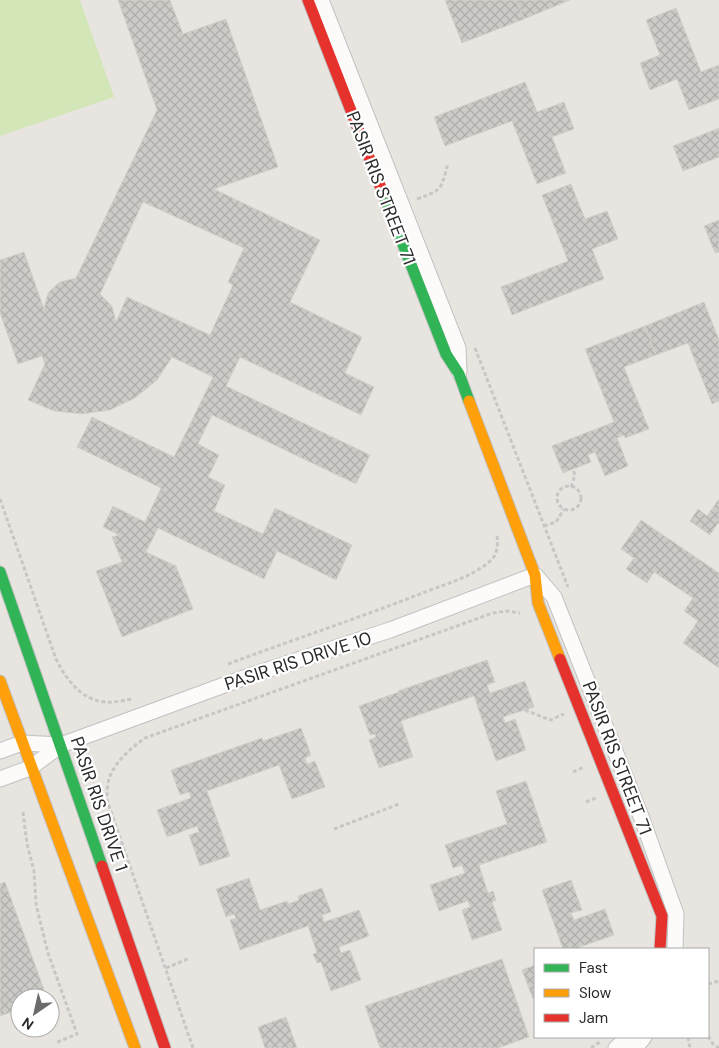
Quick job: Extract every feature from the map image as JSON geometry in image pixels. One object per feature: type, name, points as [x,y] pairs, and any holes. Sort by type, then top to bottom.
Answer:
[{"type":"street","name":"PASIR RIS STREET 71","points":[[308,0],[446,354],[459,374],[535,575],[538,603],[662,916],[660,948]]},
{"type":"street","name":"PASIR RIS STREET 71","points":[[321,0],[458,348],[459,374]]},
{"type":"street","name":"PASIR RIS DRIVE 1","points":[[0,572],[144,992],[165,1048]]},
{"type":"street","name":"PASIR RIS STREET 71","points":[[535,575],[554,597],[642,818],[676,914],[675,948]]},
{"type":"street","name":"PASIR RIS DRIVE 10","points":[[0,780],[30,768],[61,746],[246,677],[390,630],[535,575]]},
{"type":"street","points":[[0,681],[30,768],[134,1048]]},
{"type":"street","name":"PASIR RIS DRIVE 10","points":[[0,751],[22,743],[61,746]]},
{"type":"street","points":[[610,1043],[626,1038]]},
{"type":"street","points":[[635,1048],[643,1038]]},
{"type":"path","points":[[416,199],[437,191],[442,186],[448,163]]},
{"type":"path","points":[[482,364],[570,591]]},
{"type":"path","points":[[571,487],[575,474],[573,469]]},
{"type":"path","points":[[571,487],[578,490],[581,502],[576,508],[568,510],[559,504],[558,493],[564,488],[571,487]]},
{"type":"path","points":[[0,499],[56,659],[63,673],[84,696],[105,702],[134,699]]},
{"type":"path","points":[[544,526],[556,522],[564,509]]},
{"type":"path","points":[[223,666],[405,600],[476,571],[490,562],[496,555],[498,542],[497,528]]},
{"type":"path","points":[[193,1048],[107,800],[109,778],[120,760],[131,747],[145,738],[493,613],[518,612]]},
{"type":"path","points":[[525,710],[550,720],[569,712]]},
{"type":"path","points":[[334,829],[399,804]]},
{"type":"path","points":[[23,812],[27,844],[34,871],[36,904],[43,933],[48,953],[77,1034],[55,1044]]},
{"type":"path","points":[[166,968],[190,958]]},
{"type":"path","points":[[709,1038],[713,1044],[719,1048]]},
{"type":"path","points":[[591,1048],[610,1043]]},
{"type":"green space","points":[[0,0],[80,0],[114,97],[0,136]]},
{"type":"building","points":[[118,0],[170,0],[183,34],[226,19],[278,167],[214,189],[320,240],[290,302],[362,337],[345,373],[374,387],[361,415],[240,357],[226,386],[370,455],[356,484],[212,415],[198,444],[219,455],[208,477],[225,485],[214,511],[263,534],[275,508],[352,545],[336,580],[277,551],[264,579],[158,528],[146,552],[176,566],[193,609],[122,637],[96,571],[122,562],[112,537],[119,535],[103,527],[113,506],[145,522],[161,488],[77,447],[92,417],[174,457],[213,377],[172,357],[157,380],[135,398],[110,410],[82,414],[54,411],[28,400],[45,364],[42,356],[18,364],[0,313],[0,260],[24,252],[44,309],[48,293],[54,287],[60,282],[76,278],[157,110]],"holes":[[[143,202],[244,248],[228,282],[233,285],[210,335],[127,297],[116,322],[112,306],[100,294]]]},
{"type":"building","points":[[445,0],[516,0],[524,19],[462,43]]},
{"type":"building","points":[[516,0],[570,0],[524,19]]},
{"type":"building","points":[[676,8],[701,72],[719,65],[719,99],[689,110],[677,79],[650,90],[640,63],[660,55],[646,20]]},
{"type":"building","points":[[525,82],[537,112],[564,102],[574,129],[552,137],[566,173],[537,184],[512,121],[445,146],[434,117]]},
{"type":"building","points":[[719,128],[719,157],[683,171],[673,146]]},
{"type":"building","points":[[571,184],[585,219],[607,211],[618,239],[592,249],[604,279],[512,315],[501,287],[568,261],[542,195]]},
{"type":"building","points":[[719,220],[719,252],[715,253],[704,226]]},
{"type":"building","points":[[704,302],[719,340],[719,401],[712,404],[688,343],[656,355],[645,326]]},
{"type":"building","points":[[645,326],[656,355],[624,367],[649,429],[625,438],[624,435],[617,438],[628,466],[605,476],[595,452],[588,455],[591,462],[563,473],[552,446],[614,422],[585,349]]},
{"type":"building","points":[[719,499],[719,524],[710,535],[690,521],[698,509],[707,516]]},
{"type":"building","points":[[641,520],[719,573],[719,668],[683,643],[698,621],[684,611],[693,598],[654,572],[647,583],[626,569],[634,558],[621,549]]},
{"type":"building","points":[[487,660],[495,682],[487,685],[490,693],[525,681],[534,707],[503,717],[505,723],[515,719],[526,750],[496,761],[474,696],[401,721],[413,757],[379,768],[369,740],[376,737],[375,734],[370,735],[359,706]]},
{"type":"building","points":[[301,728],[311,755],[305,758],[307,764],[315,761],[325,787],[292,799],[279,765],[207,791],[230,856],[200,866],[189,835],[199,832],[197,826],[167,837],[157,810],[191,798],[189,792],[180,795],[171,770],[262,738],[263,741]]},
{"type":"building","points":[[526,781],[547,842],[479,865],[488,893],[493,891],[496,900],[492,902],[502,930],[472,940],[462,910],[470,907],[468,901],[439,911],[430,885],[465,873],[462,865],[453,868],[445,845],[507,824],[496,791]]},
{"type":"building","points":[[249,878],[260,910],[287,901],[288,904],[299,900],[298,896],[322,888],[331,912],[322,915],[324,922],[359,910],[369,936],[339,947],[341,953],[350,950],[361,980],[331,991],[321,962],[317,963],[313,954],[317,953],[308,926],[240,950],[230,920],[236,918],[234,914],[226,917],[216,889]]},
{"type":"building","points":[[571,880],[582,910],[571,913],[574,920],[605,909],[614,935],[580,948],[563,948],[542,890]]},
{"type":"building","points":[[5,882],[43,988],[10,988],[10,1012],[0,1016],[0,884]]},
{"type":"building","points":[[502,959],[529,1037],[498,1048],[380,1048],[365,1006]]},
{"type":"building","points":[[534,965],[533,999],[522,970]]},
{"type":"building","points":[[286,1017],[297,1048],[265,1048],[258,1027]]},
{"type":"traffic: fast","points":[[383,193],[446,354],[459,374],[469,401]]},
{"type":"traffic: fast","points":[[0,572],[102,866]]},
{"type":"traffic: slow","points":[[469,401],[535,575],[538,603],[560,659]]},
{"type":"traffic: slow","points":[[0,681],[135,1048]]},
{"type":"traffic: jam","points":[[308,0],[383,193]]},
{"type":"traffic: jam","points":[[560,659],[662,916],[660,948]]},
{"type":"traffic: jam","points":[[102,866],[165,1048]]}]
